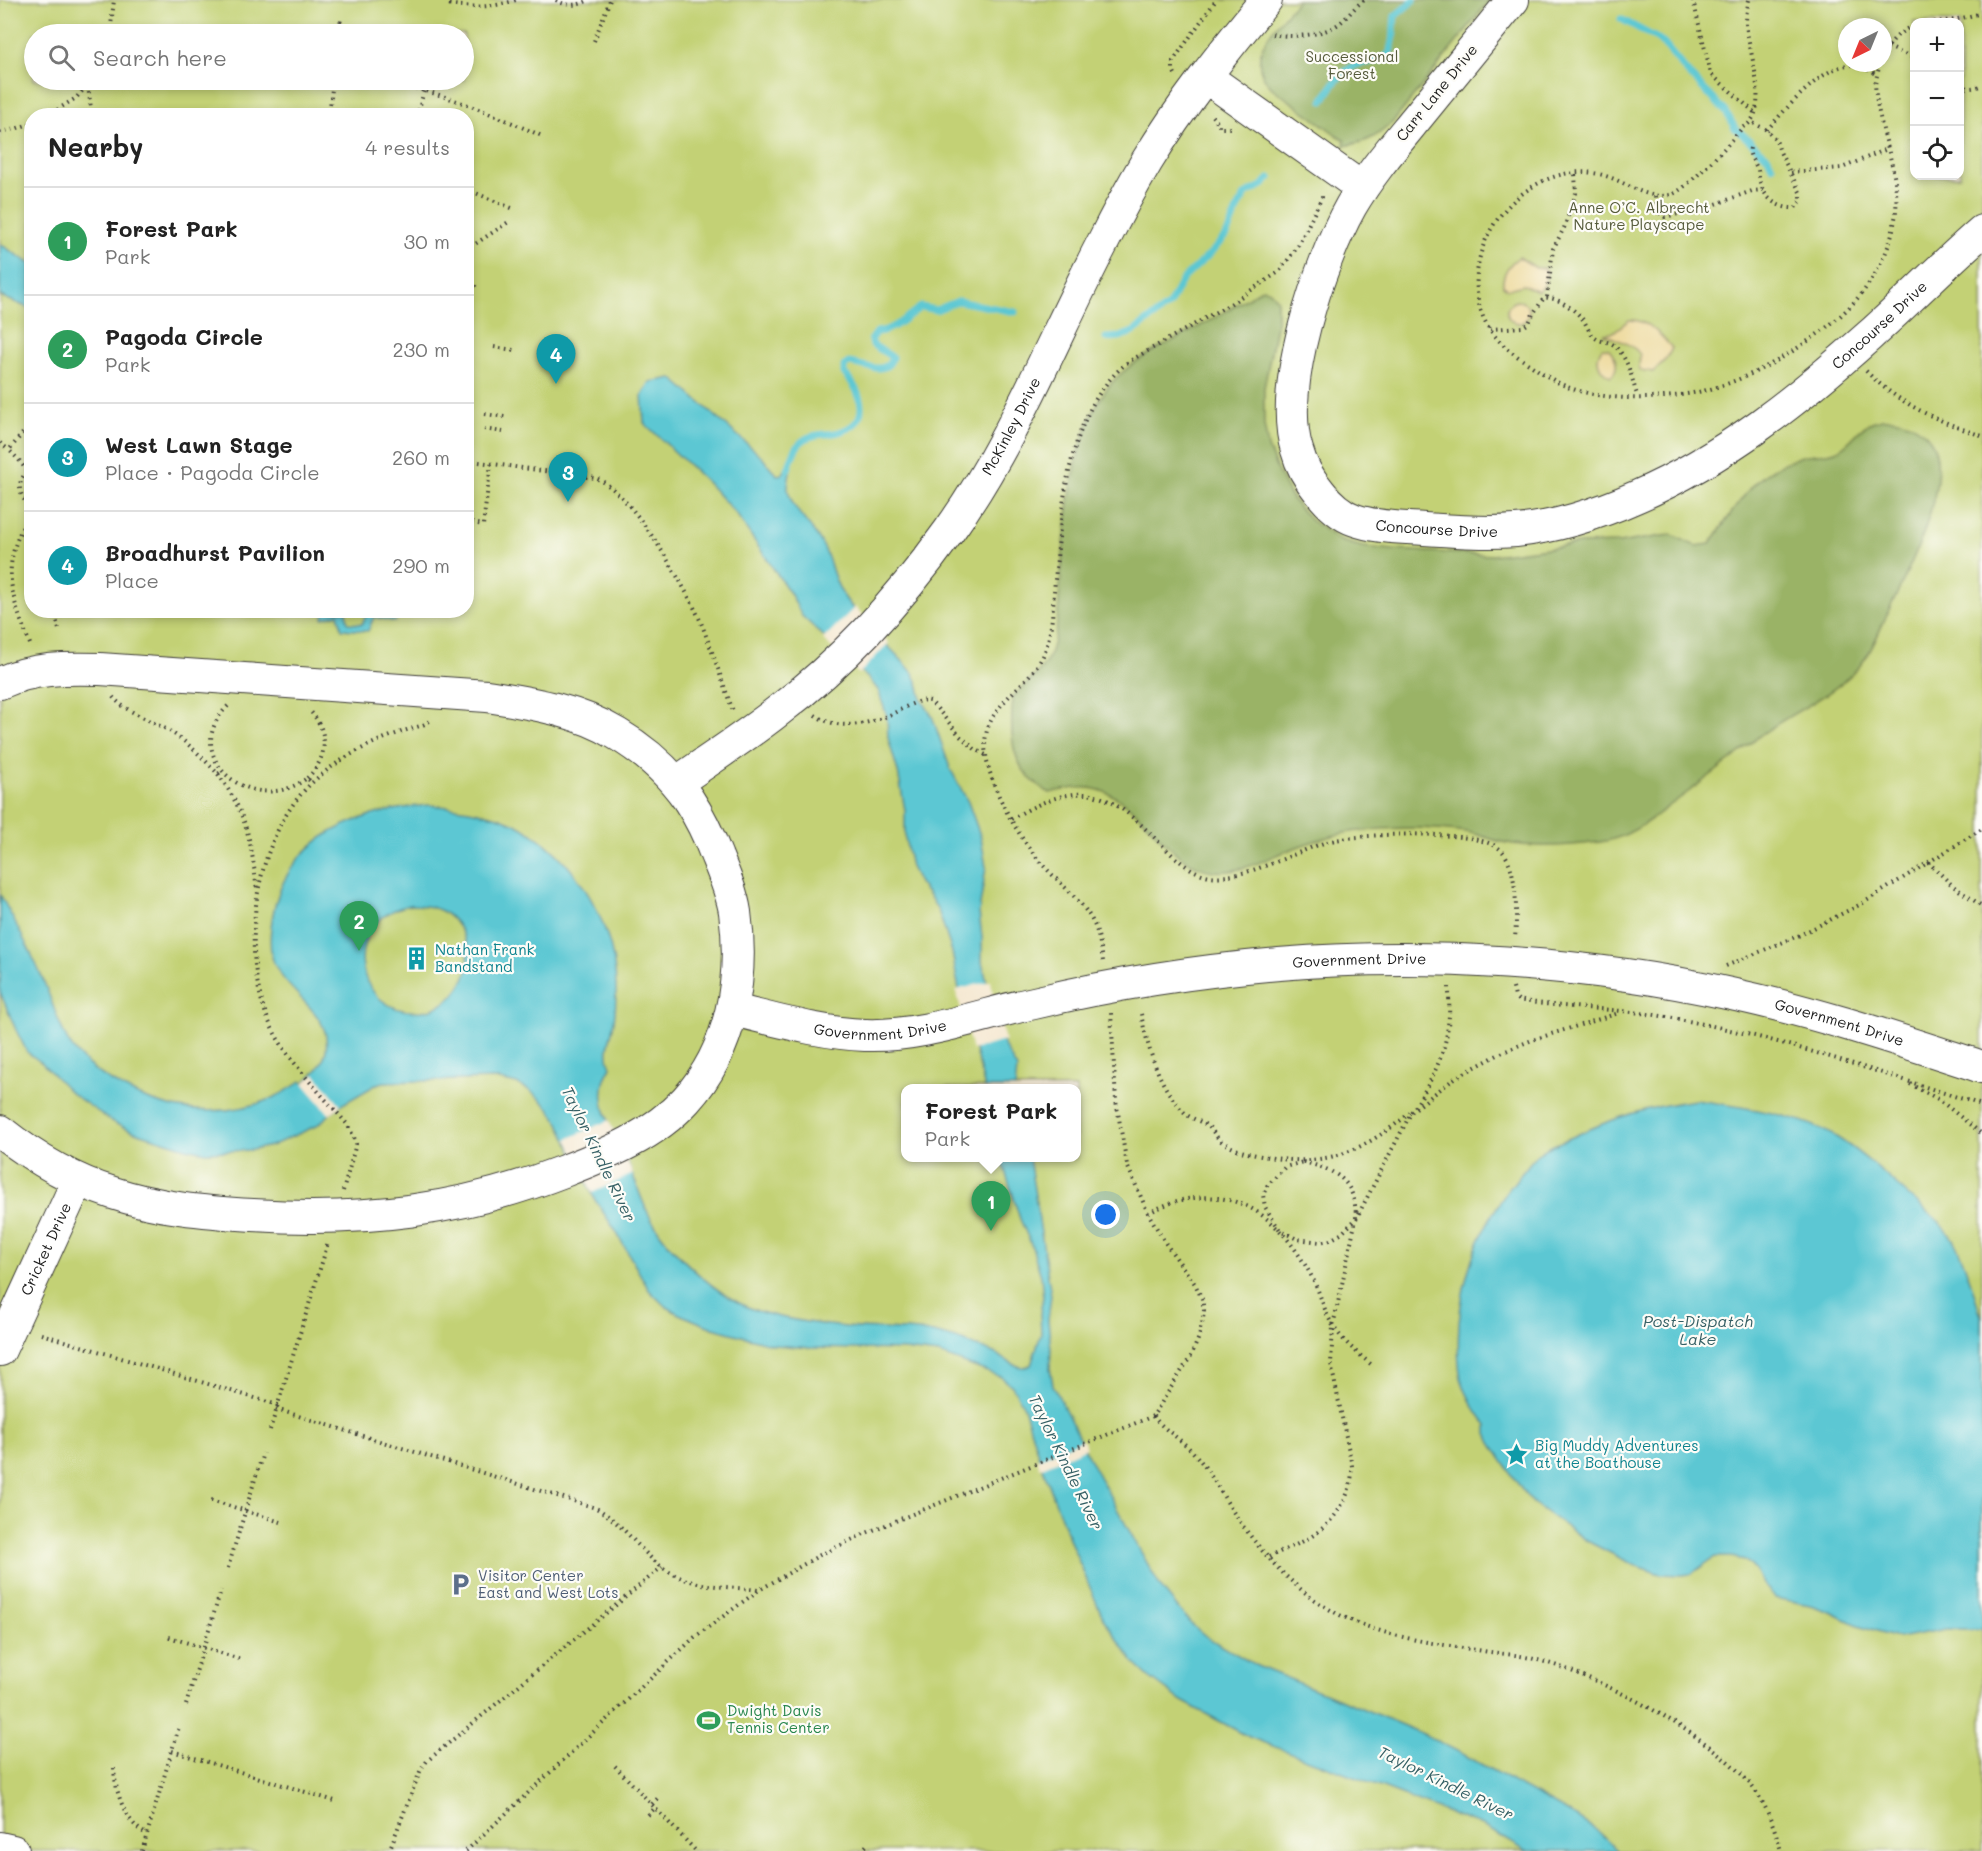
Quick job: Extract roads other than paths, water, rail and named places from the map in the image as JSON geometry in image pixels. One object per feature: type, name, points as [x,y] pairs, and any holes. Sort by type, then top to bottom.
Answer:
[{"type":"street","name":"McKinley Drive","points":[[676,783],[777,712],[837,660],[875,622],[917,574],[981,483],[1011,429],[1102,243],[1191,77],[1266,0]]},
{"type":"street","name":"Carr Lane Drive","points":[[1362,188],[1513,0]]},
{"type":"street","points":[[1191,77],[1362,188]]},
{"type":"street","name":"Concourse Drive","points":[[1362,188],[1338,231],[1313,297],[1293,384],[1293,430],[1296,449],[1304,468],[1324,498],[1353,519],[1395,527],[1460,531],[1518,530],[1557,523],[1603,510],[1663,485],[1725,448],[1801,393],[1868,337],[1982,231]]},
{"type":"street","points":[[0,683],[26,674],[51,670],[100,669],[496,697],[524,702],[588,720],[617,734],[656,764],[676,783],[698,814],[724,874],[734,909],[737,945],[737,984],[733,1011],[718,1051],[697,1087],[667,1118],[643,1135],[579,1165],[524,1187],[458,1203],[391,1214],[277,1217],[175,1208],[114,1194],[78,1180],[35,1157],[0,1131]]},
{"type":"street","name":"Government Drive","points":[[733,1011],[830,1031],[865,1035],[897,1034],[1100,988],[1234,969],[1376,959],[1451,960],[1597,972],[1728,993],[1875,1032],[1982,1067]]},
{"type":"street","name":"Cricket Drive","points":[[0,1350],[78,1180]]},
{"type":"street","points":[[0,1848],[13,1851]]},
{"type":"water","points":[[0,244],[24,259],[24,306],[0,296]]},
{"type":"water","points":[[672,378],[760,455],[777,475],[782,474],[791,463],[788,487],[790,498],[822,544],[840,589],[859,616],[913,673],[922,700],[932,716],[950,768],[968,802],[981,838],[986,867],[979,912],[982,962],[1002,1042],[1017,1069],[1015,1084],[984,1084],[959,990],[952,952],[939,913],[911,867],[905,838],[905,810],[898,772],[888,738],[887,716],[878,690],[802,616],[790,593],[737,515],[707,482],[644,423],[642,396],[650,382]]},
{"type":"water","points":[[339,618],[347,618],[348,623],[362,624],[365,618],[374,618],[368,631],[342,629]]},
{"type":"water","points":[[378,618],[397,618],[395,622]]},
{"type":"water","name":"Taylor Kindle River","points":[[429,805],[474,811],[501,818],[525,829],[546,844],[566,863],[596,909],[607,934],[613,960],[616,1007],[608,1052],[611,1067],[605,1078],[603,1089],[603,1101],[609,1123],[629,1164],[651,1219],[660,1232],[695,1271],[738,1302],[763,1313],[798,1321],[933,1333],[979,1347],[1018,1366],[1031,1365],[1041,1334],[1040,1313],[1043,1297],[1041,1276],[1002,1162],[1030,1162],[1051,1295],[1048,1320],[1053,1385],[1091,1462],[1160,1586],[1190,1623],[1208,1638],[1257,1666],[1421,1733],[1459,1752],[1573,1815],[1599,1832],[1619,1851],[1526,1851],[1485,1827],[1249,1737],[1182,1701],[1134,1663],[1104,1620],[1070,1541],[1039,1458],[1024,1407],[1012,1386],[1001,1377],[939,1354],[904,1350],[774,1345],[713,1328],[665,1306],[649,1290],[595,1200],[559,1123],[549,1108],[529,1090],[517,1084],[495,1079],[379,1083],[341,1105],[316,1126],[271,1146],[252,1150],[206,1152],[186,1148],[116,1124],[71,1093],[42,1063],[27,1052],[0,992],[0,894],[45,983],[69,1043],[83,1060],[107,1078],[135,1094],[159,1103],[183,1109],[208,1111],[256,1104],[279,1095],[301,1081],[303,1083],[313,1074],[324,1058],[326,1037],[318,1018],[287,983],[274,963],[270,945],[273,914],[281,887],[294,865],[310,847],[330,832],[377,814]],"holes":[[[410,905],[426,906],[442,911],[458,926],[467,946],[468,967],[460,987],[439,1006],[422,1011],[399,1009],[381,999],[369,984],[363,966],[364,947],[371,929],[387,914]]]},
{"type":"water","name":"Post-Dispatch Lake","points":[[1696,1100],[1785,1116],[1833,1135],[1863,1156],[1933,1217],[1945,1228],[1959,1250],[1982,1319],[1982,1629],[1946,1629],[1899,1638],[1855,1624],[1810,1605],[1775,1598],[1764,1586],[1757,1572],[1745,1560],[1731,1557],[1715,1557],[1691,1574],[1681,1575],[1660,1574],[1634,1565],[1587,1541],[1533,1503],[1491,1443],[1487,1434],[1487,1426],[1472,1403],[1461,1378],[1458,1344],[1465,1283],[1477,1245],[1496,1209],[1507,1191],[1541,1151],[1601,1124],[1663,1106]]},
{"type":"waterway","points":[[1323,101],[1336,81],[1349,69],[1359,64],[1385,58],[1393,42],[1395,16],[1414,0]]},
{"type":"waterway","points":[[1621,19],[1664,44],[1686,71],[1726,112],[1735,128],[1768,157],[1772,166]]},
{"type":"waterway","points":[[1106,338],[1120,337],[1133,332],[1169,305],[1183,279],[1211,253],[1227,234],[1246,194],[1263,185],[1270,178]]},
{"type":"waterway","points":[[788,469],[799,444],[807,438],[839,432],[857,421],[861,406],[859,397],[844,373],[844,366],[849,363],[880,368],[889,363],[892,357],[873,345],[871,340],[877,332],[895,326],[921,307],[936,310],[958,301],[1015,312]]},
{"type":"place","name":"Broadhurst Pavilion","points":[[556,384]]},
{"type":"place","name":"West Lawn Stage","points":[[568,502]]},
{"type":"place","name":"Pagoda Circle","points":[[359,951]]},
{"type":"place","name":"Nathan Frank Bandstand","points":[[417,959]]},
{"type":"place","name":"Forest Park","points":[[991,1231]]},
{"type":"place","name":"Big Muddy Adventures at the Boathouse","points":[[1517,1455]]},
{"type":"place","name":"Visitor Center East and West Lots","points":[[460,1585]]},
{"type":"place","name":"Dwight Davis Tennis Center","points":[[709,1720]]},
{"type":"park label","name":"Successional Forest","points":[[1352,66]]},
{"type":"park label","name":"Anne O’C. Albrecht Nature Playscape","points":[[1639,216]]}]
